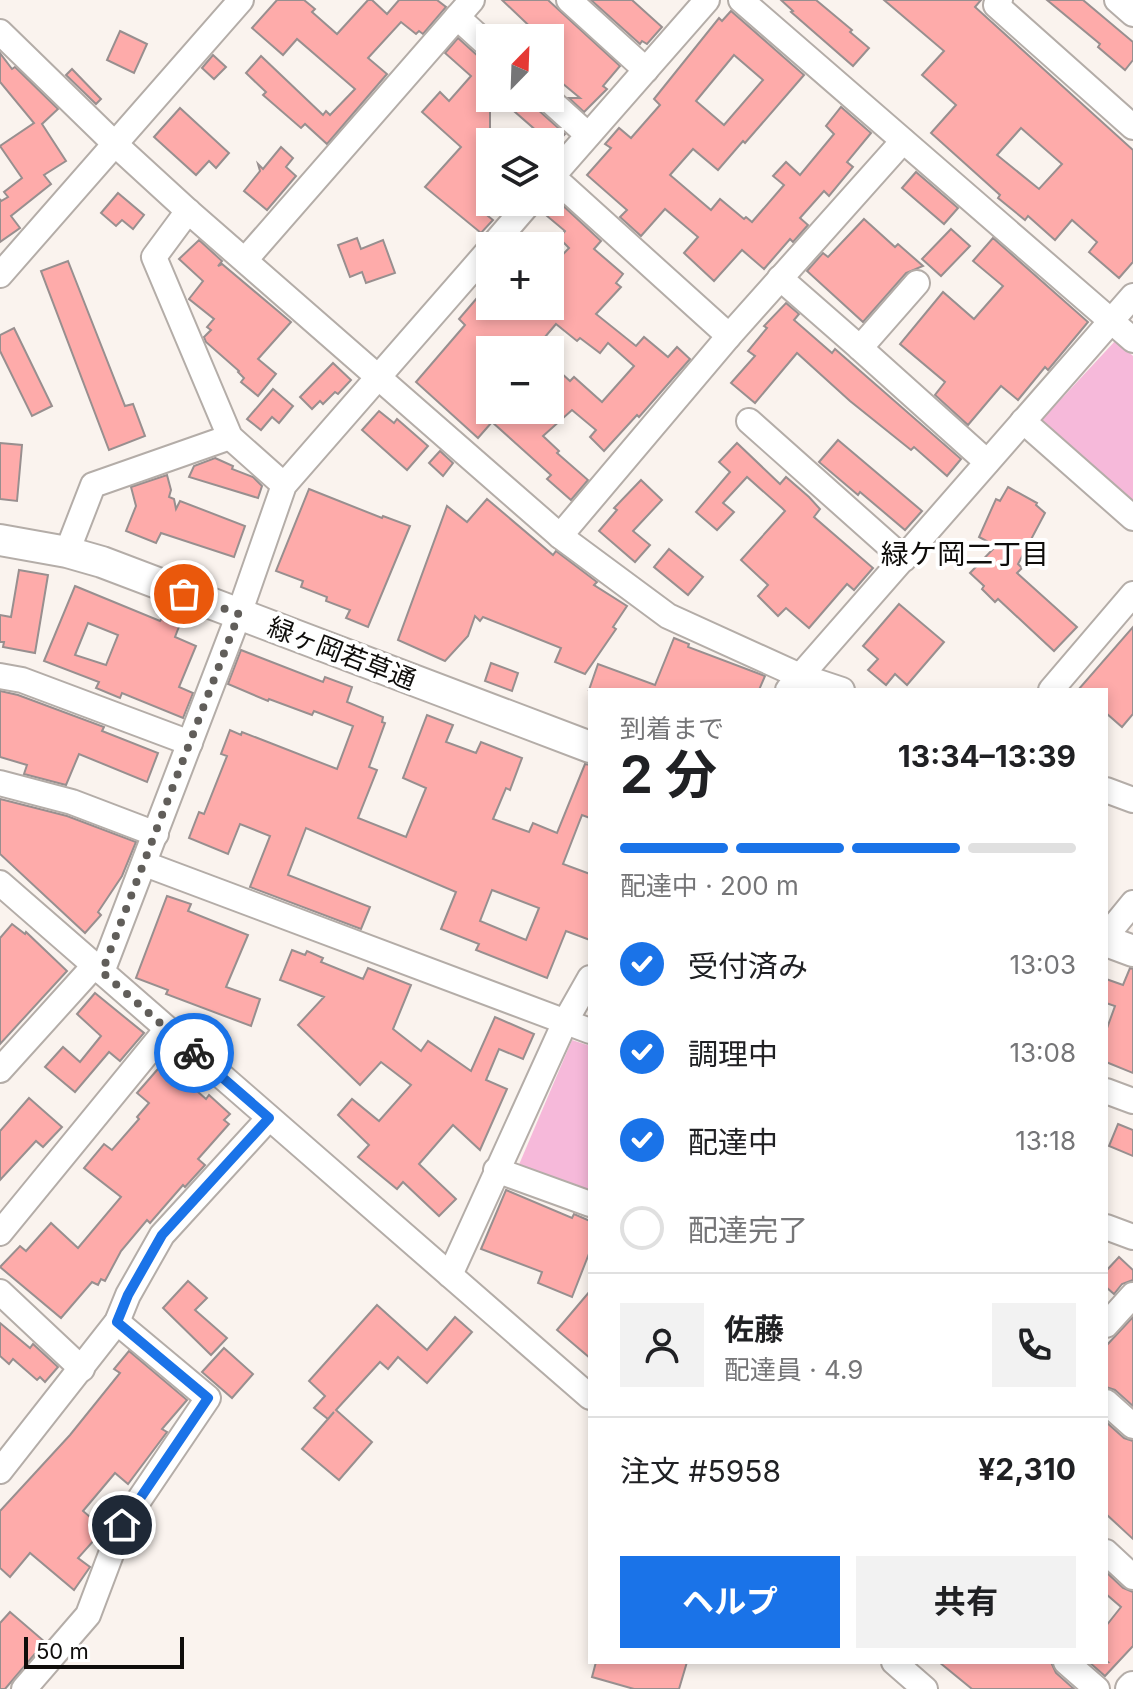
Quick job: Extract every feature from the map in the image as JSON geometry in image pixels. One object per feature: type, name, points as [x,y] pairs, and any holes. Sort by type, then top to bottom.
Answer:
[{"type":"street","points":[[0,275],[241,0]]},
{"type":"street","points":[[569,0],[646,70]]},
{"type":"street","points":[[564,163],[707,0]]},
{"type":"street","points":[[741,0],[1133,340]]},
{"type":"street","points":[[1000,0],[996,5],[1133,127]]},
{"type":"street","points":[[1117,0],[1133,14]]},
{"type":"street","points":[[245,260],[461,7],[476,28]]},
{"type":"street","points":[[0,32],[188,211],[560,536],[668,616],[794,683],[828,688]]},
{"type":"street","points":[[563,112],[588,135]]},
{"type":"street","points":[[560,536],[729,336],[903,141]]},
{"type":"street","points":[[564,190],[729,336]]},
{"type":"street","points":[[188,211],[154,257],[230,437],[284,485]]},
{"type":"street","points":[[504,232],[518,216]]},
{"type":"street","points":[[0,1070],[98,969],[145,864],[284,485],[476,264]]},
{"type":"street","points":[[780,278],[987,462]]},
{"type":"street","points":[[860,348],[917,283]]},
{"type":"street","points":[[794,683],[1133,296]]},
{"type":"street","points":[[749,421],[904,559]]},
{"type":"street","points":[[1023,421],[1133,518]]},
{"type":"street","points":[[67,552],[93,485],[230,437]]},
{"type":"street","name":"緑ヶ岡若草通","points":[[0,540],[102,562],[588,746]]},
{"type":"street","points":[[1053,688],[1133,594]]},
{"type":"street","points":[[0,676],[22,680],[190,743]]},
{"type":"street","points":[[0,783],[72,802],[156,834]]},
{"type":"street","points":[[1108,791],[1133,800]]},
{"type":"street","points":[[145,864],[588,1030]]},
{"type":"street","points":[[0,883],[588,1395]]},
{"type":"street","points":[[1108,935],[1133,903]]},
{"type":"street","points":[[1108,939],[1133,951]]},
{"type":"street","points":[[450,1275],[565,1022],[588,982]]},
{"type":"street","points":[[0,1233],[167,1029]]},
{"type":"street","points":[[1108,1092],[1133,1101]]},
{"type":"street","points":[[0,1471],[117,1322],[128,1295],[162,1235],[269,1118]]},
{"type":"street","points":[[496,1170],[588,1203]]},
{"type":"street","points":[[1108,1228],[1133,1237]]},
{"type":"street","points":[[0,1292],[82,1369]]},
{"type":"street","points":[[1108,1323],[1133,1295]]},
{"type":"street","points":[[24,1689],[88,1615],[122,1525],[208,1398],[117,1322]]},
{"type":"street","points":[[1108,1404],[1133,1426]]},
{"type":"street","points":[[1108,1554],[1133,1577]]},
{"type":"street","points":[[896,1664],[925,1689]]},
{"type":"street","points":[[1068,1664],[1097,1689]]},
{"type":"shaded area","points":[[1116,340],[1133,356],[1133,506],[1039,423]]},
{"type":"shaded area","points":[[572,1040],[588,1045],[588,1193],[518,1167]]},
{"type":"building","points":[[277,0],[304,0],[315,9],[312,12],[337,34],[368,0],[387,14],[399,0],[437,0],[446,7],[423,34],[419,31],[416,34],[401,22],[368,58],[387,74],[327,144],[305,124],[301,128],[263,95],[266,92],[246,73],[261,56],[323,115],[326,111],[330,115],[355,89],[297,39],[283,55],[252,28]]},
{"type":"building","points":[[502,0],[548,0],[620,66],[603,86],[607,89],[584,112],[569,98],[580,98],[564,85],[564,24],[527,24]]},
{"type":"building","points":[[591,0],[632,0],[662,27],[647,44],[642,41],[640,44]]},
{"type":"building","points":[[781,0],[816,0],[869,48],[853,66]]},
{"type":"building","points":[[884,0],[981,0],[975,7],[1133,150],[1133,262],[1119,278],[1089,252],[1097,242],[1072,220],[1055,240],[1028,216],[1025,220],[998,198],[1000,195],[931,133],[956,105],[922,75],[944,51]],"holes":[[[1021,128],[1062,164],[1039,189],[997,155]]]},
{"type":"building","points":[[1047,0],[1083,0],[1133,42],[1133,60],[1125,70],[1098,47],[1100,44]]},
{"type":"building","points":[[731,11],[804,75],[718,170],[693,149],[670,175],[711,210],[720,199],[752,222],[784,185],[773,176],[786,162],[800,175],[834,134],[826,126],[841,107],[871,133],[847,162],[853,167],[829,196],[824,191],[800,218],[808,225],[793,242],[790,239],[764,269],[742,250],[714,281],[684,253],[698,237],[665,209],[641,236],[620,217],[627,210],[587,175],[611,148],[605,144],[619,128],[631,138],[660,105],[654,99],[719,18],[722,21]],"holes":[[[734,55],[763,80],[724,125],[696,101]]]},
{"type":"building","points":[[120,31],[147,44],[134,73],[107,60]]},
{"type":"building","points":[[458,38],[476,54],[476,112],[490,112],[490,128],[476,128],[476,216],[488,216],[493,220],[482,232],[425,187],[461,147],[422,112],[440,92],[449,101],[471,76],[445,53]]},
{"type":"building","points":[[0,53],[12,69],[15,67],[58,109],[42,124],[66,161],[44,175],[51,184],[11,216],[20,228],[0,242],[0,199],[8,197],[4,192],[22,178],[0,146],[34,123],[0,82]]},
{"type":"building","points":[[213,55],[226,67],[214,79],[202,68]]},
{"type":"building","points":[[72,69],[101,99],[96,104],[66,75]]},
{"type":"building","points":[[180,108],[229,153],[216,168],[209,161],[196,175],[154,137]]},
{"type":"building","points":[[515,112],[540,112],[558,128],[533,128]]},
{"type":"building","points":[[281,147],[293,158],[286,167],[296,176],[267,210],[244,191],[260,171],[258,164],[263,169]]},
{"type":"building","points":[[916,172],[958,208],[944,224],[902,188]]},
{"type":"building","points":[[118,193],[144,215],[133,229],[122,220],[116,226],[101,213]]},
{"type":"building","points":[[564,207],[601,241],[594,249],[623,274],[616,283],[621,287],[596,314],[636,346],[644,337],[668,357],[677,347],[690,359],[604,451],[590,437],[596,430],[572,410],[564,417],[564,376],[570,381],[574,377],[602,402],[634,366],[608,343],[600,353],[580,338],[577,341],[556,324],[546,336],[476,336],[476,424],[490,424],[478,438],[416,382],[465,325],[459,319],[476,299],[476,320],[564,320],[564,253],[569,248],[564,243],[565,231],[547,216],[564,216]]},
{"type":"building","points":[[864,219],[895,247],[898,244],[923,266],[906,273],[863,322],[807,271],[823,253],[828,257]]},
{"type":"building","points":[[951,229],[970,246],[941,276],[922,259]]},
{"type":"building","points":[[357,238],[361,249],[383,240],[395,273],[366,283],[362,272],[350,277],[338,245]]},
{"type":"building","points":[[993,238],[1088,322],[1018,400],[1001,386],[968,425],[935,395],[945,382],[900,344],[943,292],[974,319],[1003,286],[973,261]]},
{"type":"building","points":[[199,240],[222,261],[218,266],[222,264],[291,322],[258,359],[276,374],[258,396],[241,382],[244,378],[239,371],[206,342],[204,337],[211,330],[207,327],[214,319],[189,299],[203,281],[179,259]]},
{"type":"building","points":[[68,261],[125,406],[133,404],[145,436],[109,450],[41,271]]},
{"type":"building","points":[[786,303],[799,314],[794,320],[832,353],[835,349],[961,459],[947,476],[914,447],[911,450],[850,401],[797,353],[755,403],[731,383],[755,356],[748,351],[767,328],[764,326]]},
{"type":"building","points":[[14,328],[52,406],[32,416],[0,351],[0,335]]},
{"type":"building","points":[[333,363],[351,380],[338,394],[335,392],[323,404],[320,401],[312,409],[300,397]]},
{"type":"building","points":[[273,389],[293,406],[279,423],[272,417],[261,430],[247,419]]},
{"type":"building","points":[[379,411],[394,423],[397,419],[428,446],[407,470],[362,430]]},
{"type":"building","points":[[494,424],[556,424],[543,436],[588,480],[571,500],[547,479],[551,475]]},
{"type":"building","points":[[838,440],[922,511],[905,530],[819,462]]},
{"type":"building","points":[[0,443],[22,445],[17,501],[0,499]]},
{"type":"building","points":[[737,443],[780,484],[786,477],[809,497],[820,509],[814,517],[873,568],[854,590],[847,584],[809,628],[786,608],[778,616],[758,596],[768,585],[741,560],[785,511],[747,477],[723,503],[734,512],[717,530],[696,512],[730,472],[719,462]]},
{"type":"building","points":[[440,451],[453,463],[443,476],[429,463]]},
{"type":"building","points":[[215,458],[253,477],[262,486],[258,498],[189,477],[194,466]]},
{"type":"building","points":[[167,475],[171,490],[169,497],[174,499],[176,509],[180,501],[245,526],[234,557],[161,533],[156,543],[126,531],[136,506],[131,487]]},
{"type":"building","points":[[641,480],[662,500],[633,531],[650,545],[635,562],[599,531],[617,510],[614,508]]},
{"type":"building","points":[[1008,487],[1037,503],[1045,513],[1018,564],[1022,568],[1017,573],[1077,627],[1054,651],[998,599],[995,602],[970,573],[996,546],[979,537],[996,499],[1000,501]]},
{"type":"building","points":[[309,489],[410,526],[368,627],[346,618],[350,610],[301,587],[303,581],[276,571]]},
{"type":"building","points":[[487,499],[553,555],[556,551],[597,582],[594,585],[627,606],[613,627],[616,629],[585,674],[555,662],[561,648],[483,617],[480,621],[475,616],[468,636],[445,661],[398,640],[447,506],[467,522]]},
{"type":"building","points":[[669,549],[703,577],[688,595],[654,567]]},
{"type":"building","points":[[19,570],[48,575],[35,653],[3,647],[4,642],[0,642],[0,615],[11,617]]},
{"type":"building","points":[[75,586],[160,621],[163,616],[180,624],[175,637],[196,646],[179,687],[193,693],[183,718],[122,693],[120,698],[96,688],[99,682],[44,661]],"holes":[[[88,623],[118,635],[106,665],[75,655]]]},
{"type":"building","points":[[899,604],[944,642],[907,685],[895,674],[886,685],[868,670],[878,659],[863,646]]},
{"type":"building","points":[[1133,627],[1133,714],[1122,727],[1108,715],[1108,688],[1080,688]]},
{"type":"building","points":[[674,638],[689,644],[688,647],[765,676],[760,688],[590,688],[598,664],[655,685]]},
{"type":"building","points":[[241,650],[323,682],[325,677],[352,687],[347,702],[383,717],[382,722],[385,723],[369,767],[377,770],[358,818],[406,837],[426,788],[403,778],[427,715],[453,725],[446,742],[476,753],[481,742],[522,758],[510,790],[506,788],[493,819],[529,832],[533,823],[557,833],[585,764],[588,765],[588,817],[582,815],[563,864],[588,873],[588,939],[566,931],[547,978],[476,950],[479,944],[441,929],[456,892],[306,828],[288,875],[370,907],[361,929],[250,887],[270,836],[240,824],[228,854],[189,838],[199,812],[204,814],[227,756],[221,754],[230,730],[337,769],[353,726],[314,711],[312,715],[228,684]],"holes":[[[492,890],[539,908],[526,940],[480,921]]]},
{"type":"building","points":[[491,663],[518,673],[512,691],[485,681]]},
{"type":"building","points":[[0,691],[104,727],[102,731],[158,753],[147,782],[79,754],[66,785],[24,774],[27,765],[0,757]]},
{"type":"building","points":[[0,799],[67,816],[136,842],[122,876],[98,912],[101,915],[85,933],[0,854]]},
{"type":"building","points":[[167,896],[191,904],[188,911],[248,935],[226,987],[260,999],[251,1026],[166,994],[168,990],[136,978]]},
{"type":"building","points":[[12,924],[26,932],[67,971],[0,1044],[0,938]]},
{"type":"building","points":[[292,950],[305,955],[307,951],[323,958],[321,962],[363,979],[368,968],[411,985],[393,1029],[421,1051],[428,1041],[471,1071],[495,1017],[534,1034],[523,1059],[499,1049],[486,1080],[507,1089],[480,1150],[453,1125],[419,1164],[456,1199],[439,1216],[403,1182],[397,1189],[358,1157],[369,1145],[338,1115],[352,1099],[379,1121],[411,1085],[381,1062],[360,1085],[298,1025],[324,997],[280,980]]},
{"type":"building","points":[[1130,968],[1133,969],[1133,1073],[1108,1063],[1108,1025],[1115,1006],[1108,1004],[1108,980],[1123,985]]},
{"type":"building","points":[[95,993],[144,1033],[120,1061],[109,1052],[75,1092],[45,1067],[63,1047],[80,1062],[101,1036],[77,1014]]},
{"type":"building","points":[[164,1062],[206,1099],[209,1095],[230,1114],[224,1120],[229,1124],[198,1159],[205,1165],[150,1223],[147,1220],[121,1251],[105,1281],[101,1279],[98,1285],[92,1282],[61,1318],[0,1267],[20,1246],[26,1251],[51,1223],[78,1248],[121,1197],[84,1168],[104,1144],[112,1150],[139,1119],[137,1117],[149,1103],[137,1093]]},
{"type":"building","points":[[29,1098],[62,1127],[43,1147],[36,1141],[0,1180],[0,1131]]},
{"type":"building","points":[[1118,1124],[1133,1130],[1133,1156],[1109,1146]]},
{"type":"building","points":[[506,1190],[572,1218],[574,1214],[588,1220],[588,1256],[572,1297],[538,1283],[542,1272],[481,1249]]},
{"type":"building","points":[[1119,1257],[1133,1270],[1133,1280],[1122,1284],[1114,1294],[1108,1289],[1108,1269]]},
{"type":"building","points":[[188,1281],[207,1298],[195,1310],[227,1338],[211,1355],[163,1308]]},
{"type":"building","points":[[588,1293],[588,1356],[557,1330]]},
{"type":"building","points":[[377,1305],[427,1350],[455,1317],[472,1332],[427,1383],[398,1357],[388,1369],[380,1362],[336,1410],[372,1442],[339,1480],[302,1449],[328,1419],[314,1408],[325,1396],[309,1381]]},
{"type":"building","points":[[1133,1317],[1133,1406],[1108,1388],[1108,1344]]},
{"type":"building","points":[[0,1323],[30,1348],[33,1344],[58,1367],[45,1382],[40,1377],[37,1380],[13,1359],[9,1364],[0,1356]]},
{"type":"building","points":[[224,1348],[253,1374],[232,1398],[202,1372]]},
{"type":"building","points":[[129,1351],[187,1400],[162,1429],[167,1432],[128,1484],[115,1473],[83,1511],[104,1529],[78,1558],[90,1567],[74,1590],[30,1553],[10,1577],[0,1568],[0,1511],[70,1435],[120,1373],[114,1369]]},
{"type":"building","points":[[1108,1424],[1124,1438],[1133,1441],[1133,1539],[1108,1516]]},
{"type":"building","points":[[1108,1574],[1123,1588],[1133,1592],[1133,1646],[1105,1676],[1091,1664],[1108,1664],[1108,1623],[1121,1607],[1108,1596]]},
{"type":"building","points":[[10,1612],[45,1642],[5,1689],[0,1689],[0,1623]]},
{"type":"building","points":[[595,1664],[686,1664],[679,1689],[634,1689],[592,1677]]},
{"type":"building","points":[[941,1664],[1052,1664],[1056,1673],[1074,1689],[972,1689]]},
{"type":"way so far","points":[[184,594],[239,614],[102,972],[194,1053]]},
{"type":"district","name":"緑ケ岡二丁目","points":[[965,554]]},
{"type":"route","points":[[122,1525],[208,1398],[117,1322],[128,1295],[162,1235],[269,1118],[194,1053]]}]
